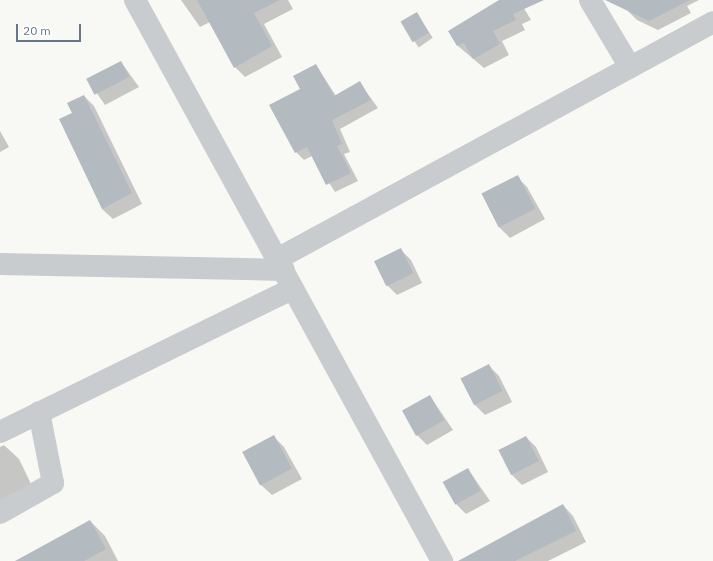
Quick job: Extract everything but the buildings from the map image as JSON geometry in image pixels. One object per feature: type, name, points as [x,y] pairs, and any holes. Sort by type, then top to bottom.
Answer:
[{"type":"street","points":[[135,0],[442,561]]},
{"type":"street","points":[[590,0],[630,67]]},
{"type":"street","points":[[0,432],[39,412],[285,272],[630,67],[713,22]]},
{"type":"street","points":[[0,264],[285,272]]},
{"type":"street","points":[[0,513],[53,483],[39,412]]}]
